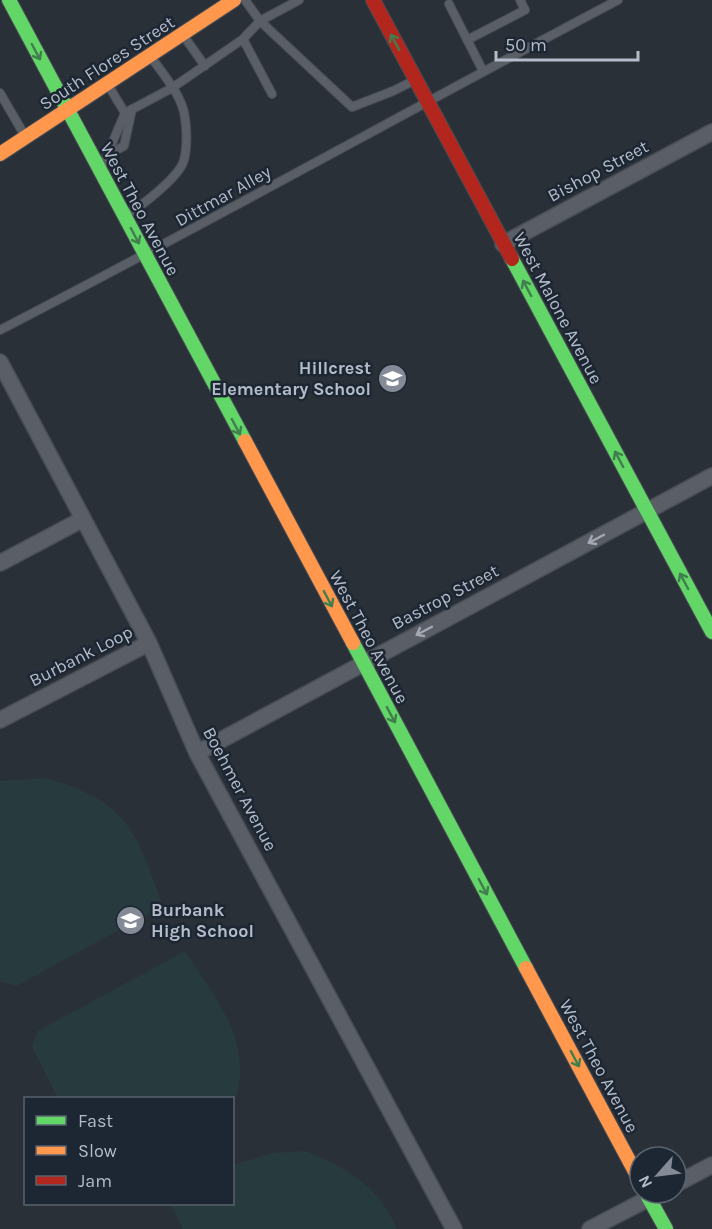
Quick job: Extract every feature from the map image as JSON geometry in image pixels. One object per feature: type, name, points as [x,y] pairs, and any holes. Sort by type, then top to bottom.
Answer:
[{"type":"street","name":"West Theo Avenue","points":[[9,0],[628,1159]]},
{"type":"street","name":"South Flores Street","points":[[0,154],[234,0]]},
{"type":"street","name":"West Malone Avenue","points":[[373,0],[712,632]]},
{"type":"street","name":"Bishop Street","points":[[503,244],[712,132]]},
{"type":"street","name":"Boehmer Avenue","points":[[0,362],[149,643],[197,753],[454,1229]]},
{"type":"street","name":"Bastrop Street","points":[[197,753],[712,476]]},
{"type":"street","points":[[0,563],[83,519]]},
{"type":"street","name":"Burbank Loop","points":[[0,720],[149,643]]},
{"type":"street","points":[[688,1178],[712,1165]]},
{"type":"street","points":[[590,1229],[634,1205]]},
{"type":"street","points":[[656,1205],[666,1229]]},
{"type":"lane","points":[[246,0],[260,21],[352,107],[415,80]]},
{"type":"lane","points":[[100,172],[128,111],[172,88],[243,39],[260,21],[299,0]]},
{"type":"lane","points":[[467,40],[525,10],[520,0]]},
{"type":"lane","name":"Dittmar Alley","points":[[0,330],[145,255],[618,0]]},
{"type":"lane","points":[[449,4],[483,71]]},
{"type":"lane","points":[[183,35],[205,66]]},
{"type":"lane","points":[[243,39],[272,94]]},
{"type":"lane","points":[[124,216],[142,206],[179,170],[184,161],[186,117],[172,88],[150,56]]},
{"type":"lane","points":[[107,84],[128,111],[124,146],[107,155]]},
{"type":"lane","points":[[0,93],[26,137]]},
{"type":"green space","points":[[46,778],[74,787],[96,798],[126,823],[145,858],[163,906],[16,986],[0,981],[0,781]]},
{"type":"green space","points":[[185,951],[220,1005],[237,1043],[240,1063],[239,1084],[234,1102],[234,1097],[57,1097],[32,1047],[38,1031]]},
{"type":"green space","points":[[306,1151],[335,1164],[371,1190],[390,1214],[397,1229],[183,1229],[171,1205],[234,1205],[234,1165],[272,1153]]},
{"type":"traffic: fast","points":[[9,0],[245,441]]},
{"type":"traffic: fast","points":[[512,259],[712,632]]},
{"type":"traffic: fast","points":[[353,643],[526,968]]},
{"type":"traffic: fast","points":[[653,1205],[666,1229]]},
{"type":"traffic: slow","points":[[0,154],[234,0]]},
{"type":"traffic: slow","points":[[245,441],[353,643]]},
{"type":"traffic: slow","points":[[526,968],[628,1159]]},
{"type":"traffic: jam","points":[[373,0],[512,259]]},
{"type":"place","name":"Hillcrest Elementary School","points":[[392,378]]},
{"type":"place","name":"Burbank High School","points":[[130,920]]}]
